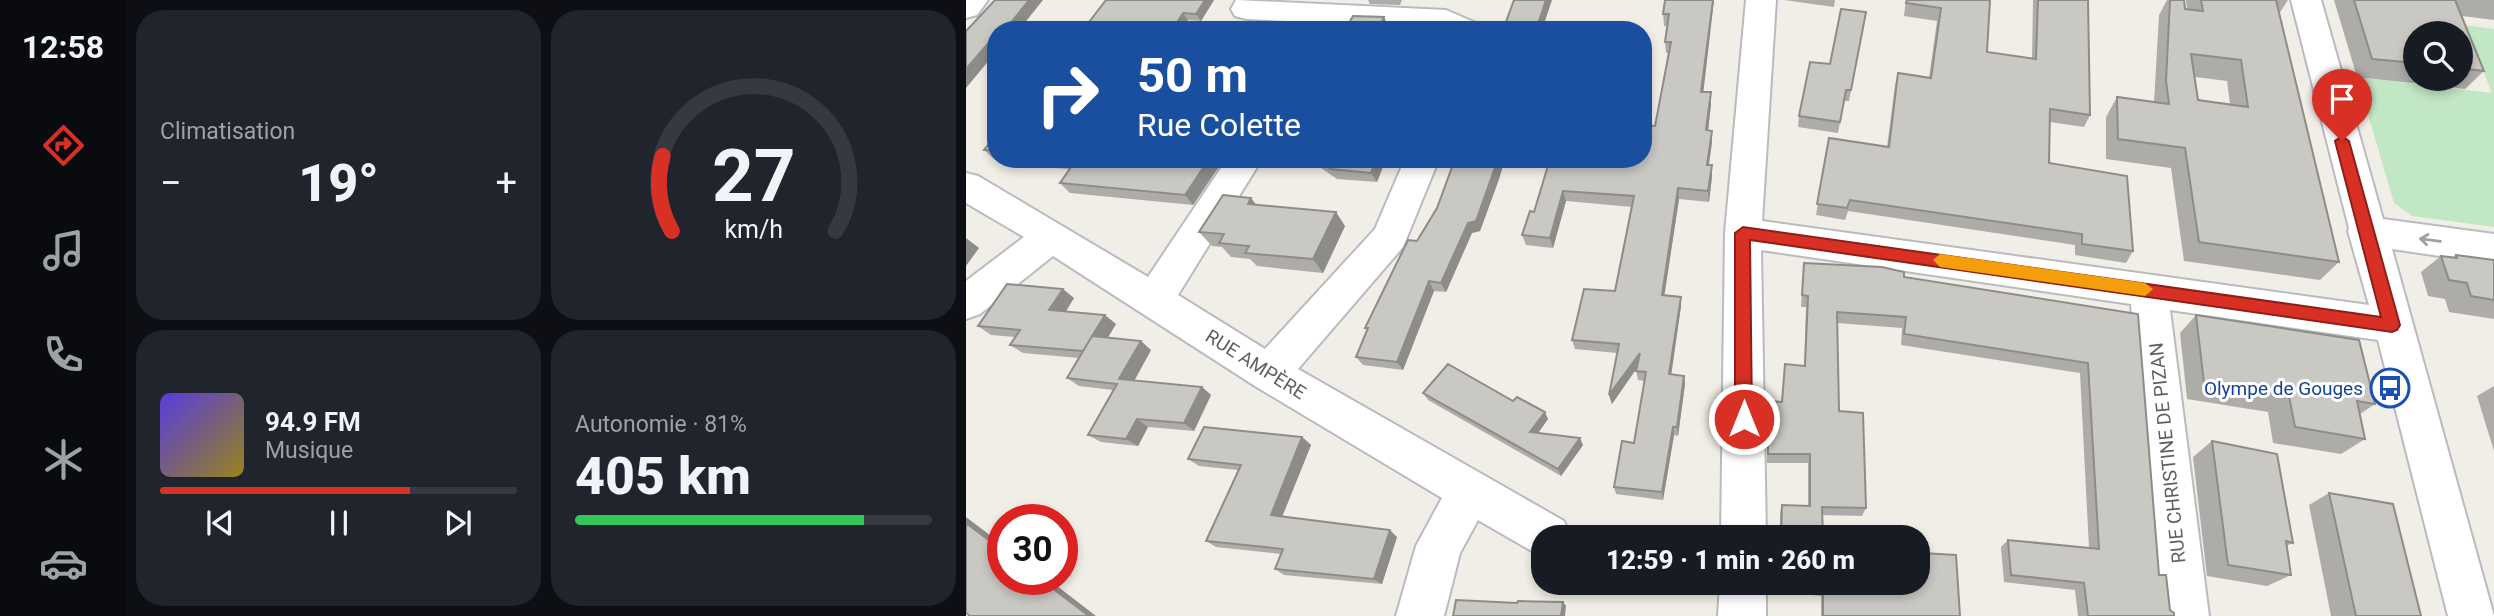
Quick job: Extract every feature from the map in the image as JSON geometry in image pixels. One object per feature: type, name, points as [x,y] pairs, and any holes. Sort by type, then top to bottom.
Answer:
[{"type":"street","points":[[966,8],[973,0]]},
{"type":"street","points":[[1744,525],[1743,233],[1761,0]]},
{"type":"street","points":[[2306,0],[2366,231],[2472,616]]},
{"type":"street","points":[[1243,13],[1318,21]]},
{"type":"street","points":[[1386,21],[1448,21]]},
{"type":"street","points":[[1154,300],[1239,168]]},
{"type":"street","points":[[1269,373],[1390,237],[1419,168]]},
{"type":"street","name":"RUE AMPÈRE","points":[[966,186],[1052,236],[1269,373],[1531,527]]},
{"type":"street","points":[[2366,231],[2494,249]]},
{"type":"street","points":[[1743,233],[2392,325]]},
{"type":"street","points":[[966,303],[1052,236]]},
{"type":"street","name":"RUE CHRISTINE DE PIZAN","points":[[2149,290],[2185,616]]},
{"type":"street","points":[[1420,616],[1439,546],[1470,491]]},
{"type":"street","points":[[1742,616],[1743,595]]},
{"type":"green space","points":[[2473,26],[2494,29],[2494,227],[2412,216],[2394,203],[2357,77],[2403,82],[2403,91],[2492,93],[2473,45]]},
{"type":"building","points":[[995,0],[1029,0],[1012,21],[987,21],[987,45],[966,69],[966,31]]},
{"type":"building","points":[[1106,0],[1205,0],[1196,14],[1183,13],[1178,21],[1090,21]]},
{"type":"building","points":[[1514,0],[1546,0],[1539,21],[1506,21]]},
{"type":"building","points":[[1665,0],[1713,0],[1701,92],[1711,92],[1706,130],[1712,131],[1707,165],[1712,165],[1708,191],[1678,188],[1662,295],[1681,297],[1669,374],[1684,376],[1677,427],[1673,427],[1662,492],[1614,487],[1622,441],[1634,443],[1646,372],[1636,371],[1640,353],[1609,395],[1619,344],[1572,340],[1584,289],[1615,291],[1634,196],[1563,191],[1550,238],[1522,235],[1530,211],[1534,212],[1547,168],[1652,168],[1652,126],[1655,126],[1671,42],[1665,42],[1669,14],[1663,14]]},
{"type":"building","points":[[1907,0],[1990,0],[1987,52],[2036,59],[2038,0],[2088,0],[2090,115],[2050,109],[2049,163],[2127,176],[2133,251],[2082,244],[2082,234],[1850,200],[1847,208],[1817,204],[1829,138],[1889,147],[1898,73],[1931,78],[1941,8],[1906,3]]},
{"type":"building","points":[[2170,0],[2184,0],[2185,9],[2203,11],[2201,0],[2276,0],[2339,262],[2199,242],[2185,148],[2118,139],[2117,97],[2169,104],[2166,81]],"holes":[[[2191,54],[2241,60],[2248,107],[2198,100]]]},
{"type":"building","points":[[2354,0],[2455,0],[2464,21],[2403,21],[2403,62],[2372,59]]},
{"type":"building","points":[[1841,9],[1866,12],[1851,90],[1846,90],[1840,122],[1799,116],[1810,62],[1830,64]]},
{"type":"building","points":[[1353,16],[1384,17],[1382,21],[1350,21]]},
{"type":"building","points":[[2473,44],[2484,71],[2473,70]]},
{"type":"building","points":[[1070,168],[1203,168],[1185,195],[1060,183]]},
{"type":"building","points":[[1330,168],[1373,168],[1371,173]]},
{"type":"building","points":[[1452,168],[1495,168],[1476,221],[1468,223],[1441,283],[1429,281],[1397,362],[1356,357],[1368,328],[1365,328],[1408,240],[1417,241],[1437,208]]},
{"type":"building","points":[[1223,195],[1251,198],[1248,204],[1336,212],[1313,259],[1245,253],[1249,246],[1219,243],[1224,234],[1199,232]]},
{"type":"building","points":[[2456,255],[2494,260],[2494,300],[2471,296],[2467,283],[2449,280],[2441,256],[2457,258]]},
{"type":"building","points":[[1804,263],[1882,267],[1904,272],[1904,277],[2138,314],[2159,575],[2166,575],[2170,610],[2174,616],[2088,616],[2084,583],[2011,575],[2008,540],[2099,549],[2088,363],[1904,334],[1906,317],[1837,312],[1839,411],[1863,413],[1866,508],[1822,507],[1823,525],[1781,525],[1782,505],[1810,506],[1810,454],[1768,454],[1768,401],[1782,402],[1785,364],[1805,366],[1808,296],[1802,295]]},
{"type":"building","points":[[1007,284],[1063,289],[1049,310],[1105,315],[1083,351],[1010,345],[1020,330],[978,326]]},
{"type":"building","points":[[2196,315],[2359,340],[2375,404],[2357,401],[2365,439],[2295,427],[2289,396],[2204,383]]},
{"type":"building","points":[[1092,336],[1141,341],[1119,379],[1202,387],[1184,423],[1137,419],[1126,439],[1088,435],[1117,384],[1067,378]]},
{"type":"building","points":[[1448,364],[1513,401],[1517,397],[1545,412],[1530,432],[1580,438],[1558,469],[1423,393]]},
{"type":"building","points":[[1204,427],[1302,437],[1271,515],[1390,530],[1374,579],[1275,569],[1283,549],[1206,541],[1241,465],[1188,459]]},
{"type":"building","points":[[2212,441],[2277,454],[2293,543],[2286,541],[2291,575],[2228,565]]},
{"type":"building","points":[[2329,493],[2393,504],[2421,616],[2356,616]]},
{"type":"building","points":[[966,523],[987,539],[987,595],[1061,595],[1089,616],[970,616],[966,613]]},
{"type":"building","points":[[1930,554],[1956,555],[1960,616],[1823,616],[1823,595],[1930,595]]},
{"type":"building","points":[[1456,600],[1563,602],[1561,616],[1453,616]]},
{"type":"slow traffic","points":[[1940,260],[2145,289]]},
{"type":"place","name":"Olympe de Gouges","points":[[2390,388]]},
{"type":"route","points":[[1744,419],[1743,233],[2392,325],[2342,141]]}]
